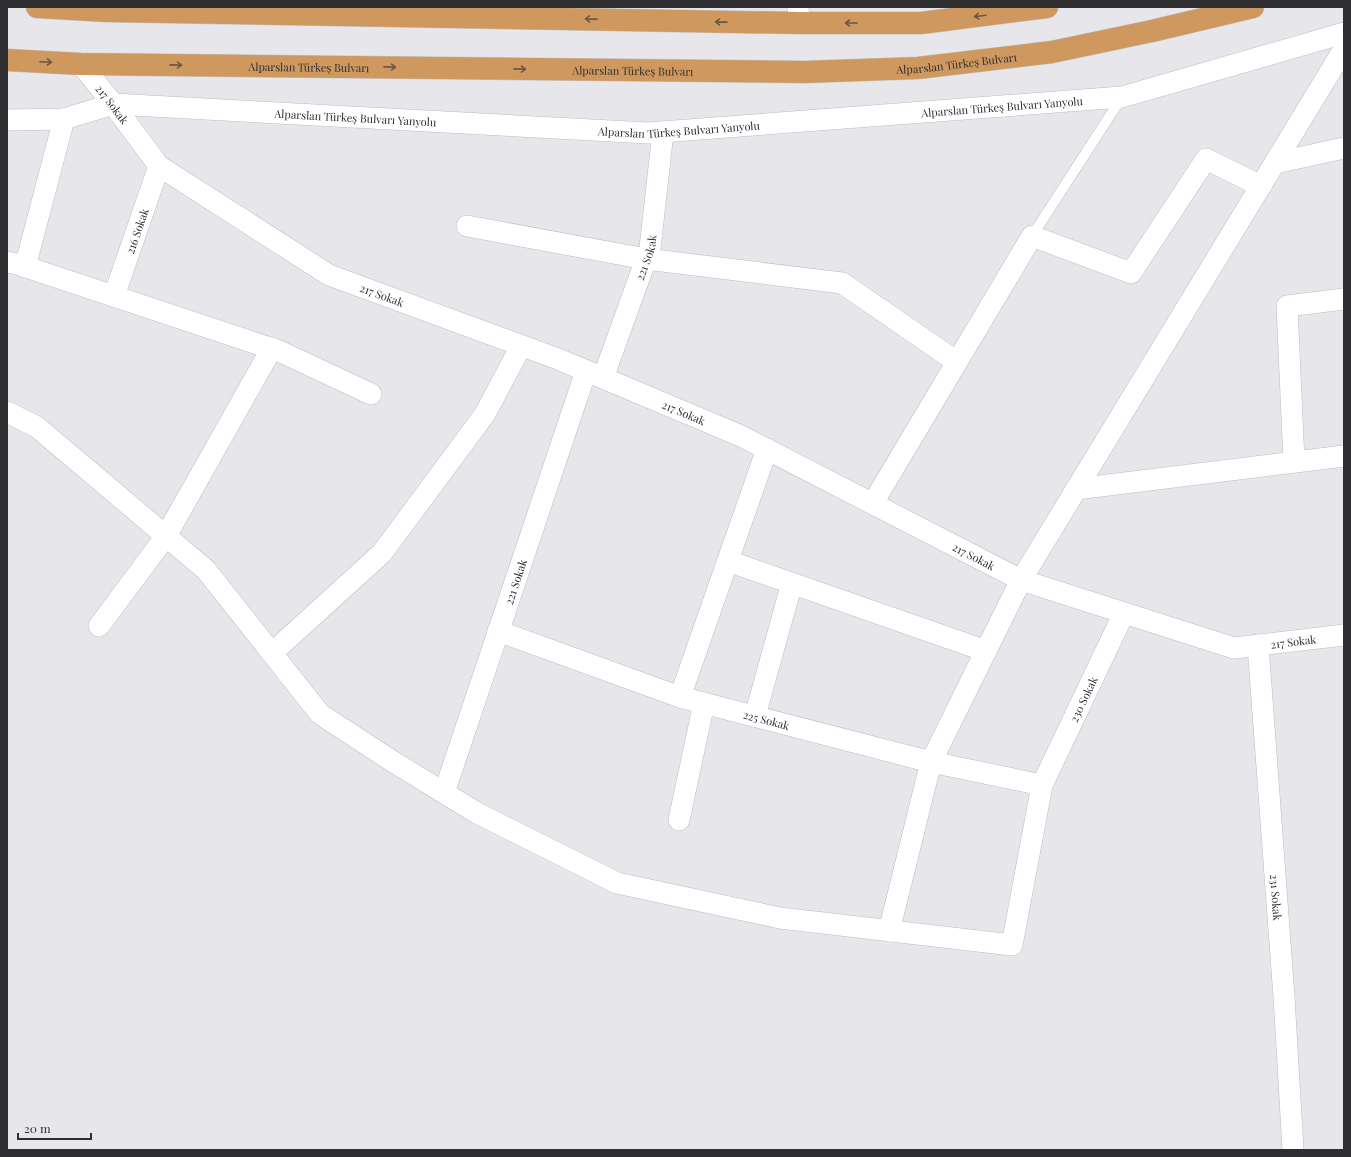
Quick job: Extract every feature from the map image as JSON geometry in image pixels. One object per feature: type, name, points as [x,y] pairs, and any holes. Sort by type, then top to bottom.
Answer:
[{"type":"highway","points":[[36,7],[108,9],[799,15],[921,23],[1047,7]]},
{"type":"highway","name":"Alparslan Türkeş Bulvarı","points":[[7,60],[81,64],[796,72],[918,68],[1052,52],[1152,31],[1253,7]]},
{"type":"street","name":"Alparslan Türkeş Bulvarı Yanyolu","points":[[7,120],[64,119],[113,104],[640,133],[663,132],[1122,97],[1344,32]]},
{"type":"street","points":[[7,412],[37,427],[206,570],[320,714],[444,793],[478,813],[617,883],[780,918],[889,931],[931,762],[1021,580],[1344,49]]},
{"type":"street","name":"217 Sokak","points":[[81,64],[159,166],[329,276],[594,374],[741,436],[1021,580],[1234,648],[1344,635]]},
{"type":"street","points":[[64,119],[16,264],[272,348],[371,394]]},
{"type":"street","name":"221 Sokak","points":[[444,793],[498,631],[594,374],[650,248],[663,132]]},
{"type":"street","points":[[1275,163],[1344,148]]},
{"type":"street","points":[[873,504],[1032,236],[1131,274],[1206,159],[1261,186]]},
{"type":"street","name":"216 Sokak","points":[[114,296],[159,166]]},
{"type":"street","points":[[467,226],[646,259],[842,283],[957,362]]},
{"type":"street","points":[[1294,462],[1287,306],[1344,299]]},
{"type":"street","points":[[272,653],[382,553],[485,414],[521,346]]},
{"type":"street","points":[[99,626],[166,536],[272,348]]},
{"type":"street","points":[[680,697],[767,449]]},
{"type":"street","points":[[1076,489],[1344,456]]},
{"type":"street","points":[[728,561],[986,651]]},
{"type":"street","points":[[755,716],[792,583]]},
{"type":"street","name":"230 Sokak","points":[[889,931],[1012,945],[1042,785],[1124,613]]},
{"type":"street","name":"225 Sokak","points":[[498,631],[680,697],[931,762],[1042,785]]},
{"type":"street","name":"231 Sokak","points":[[1258,645],[1293,1150]]},
{"type":"street","points":[[679,820],[704,703]]},
{"type":"lane","points":[[1032,236],[1122,97]]}]
